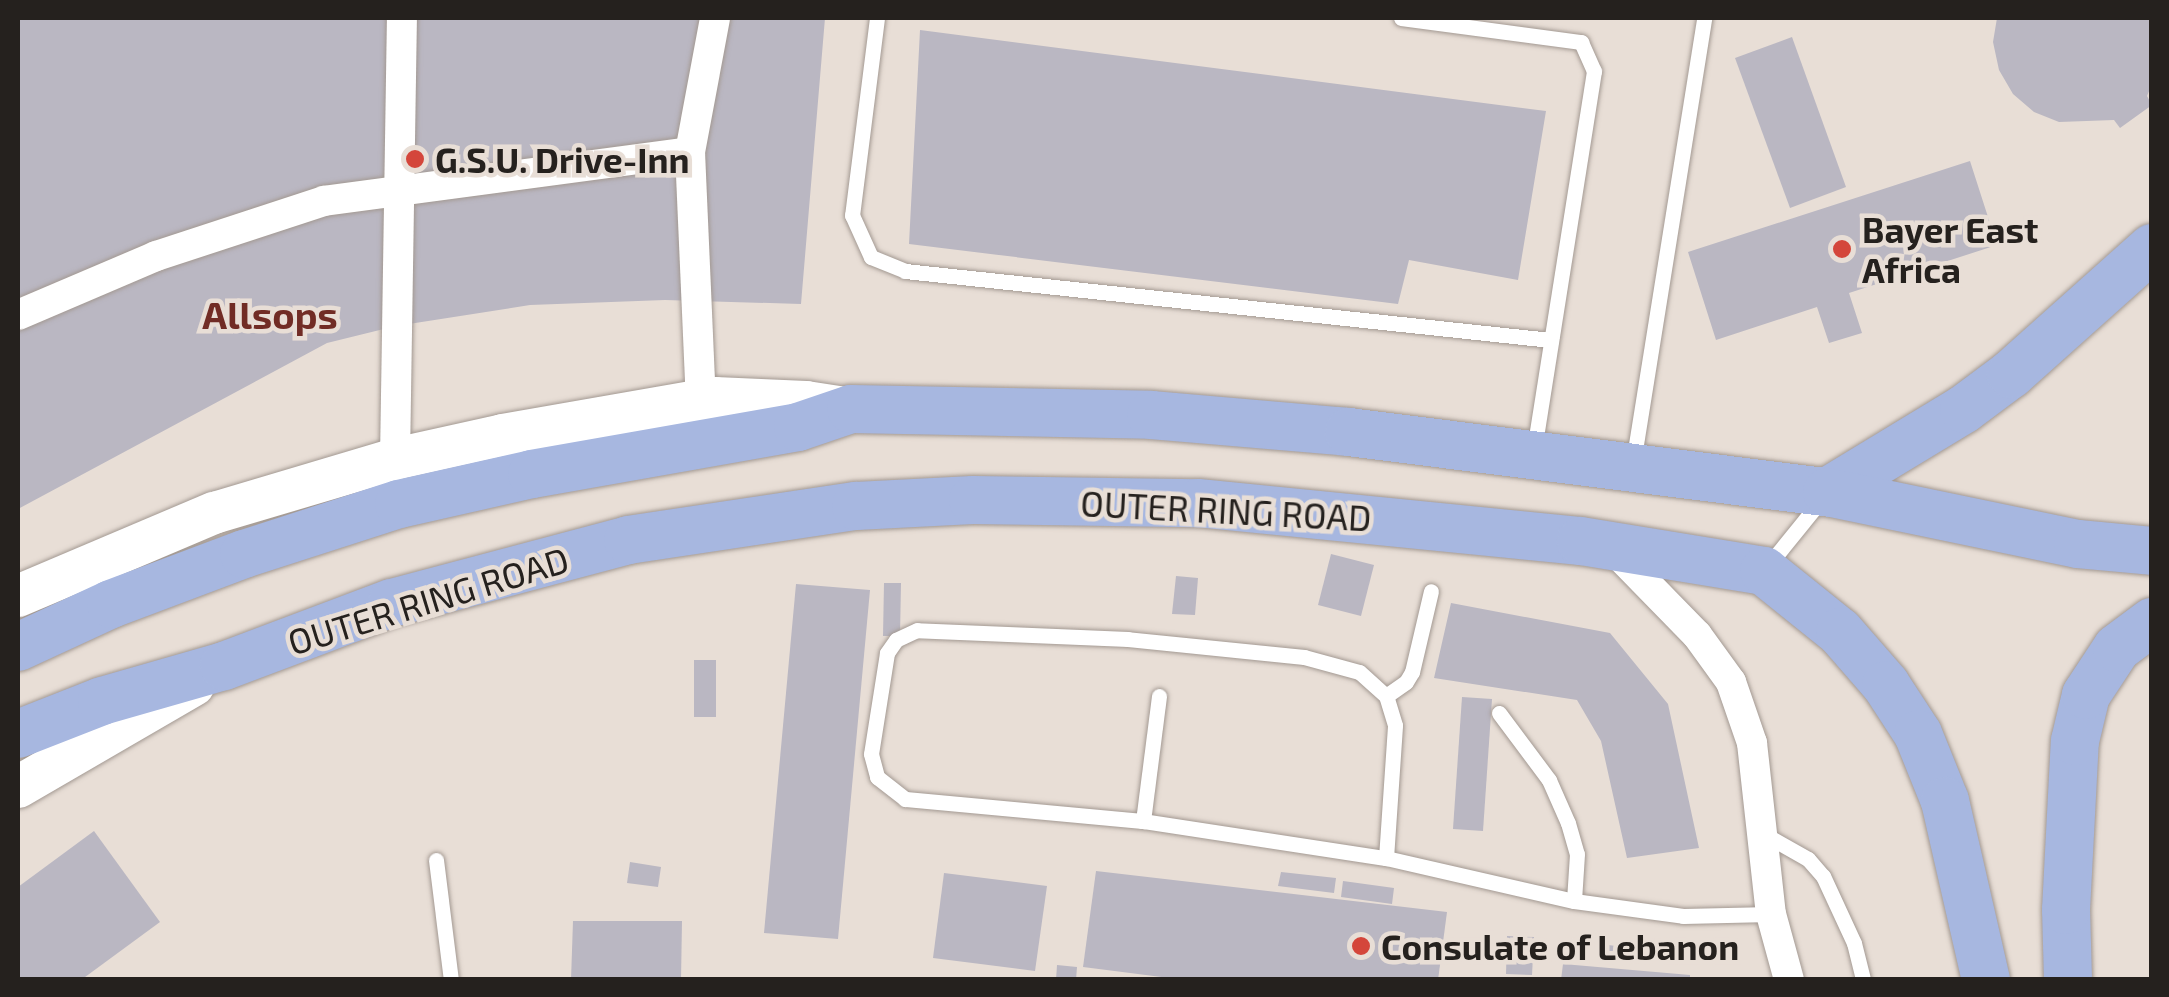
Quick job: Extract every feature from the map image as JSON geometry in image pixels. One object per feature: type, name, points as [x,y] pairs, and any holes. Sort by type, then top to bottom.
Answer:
[{"type":"main road","points":[[1827,492],[1964,409],[2010,374],[2152,248]]},
{"type":"main road","points":[[18,596],[214,513],[396,459],[613,413],[702,400],[764,399],[851,410],[1151,415],[1533,453],[1827,492],[2078,544],[2152,551]]},
{"type":"main road","points":[[18,647],[111,604],[244,554],[399,504],[532,474],[798,427],[851,410]]},
{"type":"main road","name":"OUTER RING ROAD","points":[[18,734],[102,701],[224,666],[392,604],[628,540],[856,506],[972,500],[1198,504],[1434,523],[1764,571],[1840,632],[1886,685],[1918,734],[1945,800],[1986,980]]},
{"type":"main road","points":[[2068,980],[2066,910],[2079,726],[2086,695],[2117,648],[2152,622]]},
{"type":"main road","name":"OUTER RING ROAD","points":[[18,787],[224,666]]},
{"type":"street","points":[[396,459],[396,188],[402,18]]},
{"type":"street","points":[[702,400],[690,152],[715,18]]},
{"type":"street","points":[[18,315],[156,256],[324,201],[396,188],[690,152]]},
{"type":"street","points":[[1611,546],[1697,635],[1731,682],[1752,743],[1771,914],[1788,980]]},
{"type":"lane","points":[[877,18],[852,215],[859,239],[871,257],[906,271],[1551,340]]},
{"type":"lane","points":[[1402,18],[1581,42],[1594,70],[1533,453]]},
{"type":"lane","points":[[1633,465],[1704,18]]},
{"type":"lane","points":[[1764,571],[1827,492]]},
{"type":"lane","points":[[1386,696],[1406,682],[1412,672],[1430,590]]},
{"type":"lane","points":[[1386,858],[1395,726],[1386,696],[1360,672],[1304,657],[1128,639],[956,631],[918,630],[896,640],[888,653],[870,754],[877,777],[905,799],[1143,821],[1386,858],[1574,901],[1683,916],[1771,914]]},
{"type":"lane","points":[[1143,821],[1159,696]]},
{"type":"lane","points":[[1499,712],[1548,780],[1564,812],[1577,854],[1574,901]]},
{"type":"lane","points":[[1759,831],[1808,858],[1823,876],[1854,943],[1864,980]]},
{"type":"lane","points":[[436,860],[452,980]]},
{"type":"building","name":"G.S.U. Drive-Inn","points":[[18,18],[825,18],[801,304],[665,300],[530,305],[396,326],[327,343],[18,509]]},
{"type":"building","points":[[1997,18],[2152,18],[2152,84],[2147,96],[2152,105],[2120,128],[2114,120],[2059,122],[2034,112],[2013,94],[1999,70],[1993,42]]},
{"type":"building","points":[[920,30],[1546,111],[1518,280],[1409,260],[1398,304],[909,244]]},
{"type":"building","name":"Bayer East Africa","points":[[1792,37],[1846,187],[1790,208],[1735,58]]},
{"type":"building","name":"Bayer East Africa","points":[[1970,161],[1997,245],[1849,293],[1862,333],[1829,343],[1817,307],[1716,340],[1688,252]]},
{"type":"building","points":[[1331,554],[1374,565],[1361,616],[1318,605]]},
{"type":"building","points":[[1176,576],[1198,578],[1195,615],[1172,614]]},
{"type":"building","points":[[884,583],[901,583],[900,636],[883,636]]},
{"type":"building","points":[[796,584],[870,590],[838,939],[764,933]]},
{"type":"building","points":[[1451,603],[1610,633],[1668,704],[1699,848],[1627,858],[1601,741],[1577,700],[1434,678]]},
{"type":"building","points":[[694,660],[716,660],[716,717],[694,717]]},
{"type":"building","points":[[1462,697],[1492,699],[1483,831],[1453,829]]},
{"type":"building","points":[[94,831],[160,922],[81,980],[18,980],[18,887]]},
{"type":"building","points":[[630,862],[661,867],[658,887],[627,883]]},
{"type":"building","points":[[1096,871],[1447,912],[1438,980],[1185,980],[1083,967]]},
{"type":"building","points":[[1281,872],[1336,878],[1334,893],[1278,886]]},
{"type":"building","points":[[944,873],[1047,886],[1035,971],[933,958]]},
{"type":"building","points":[[1343,881],[1394,888],[1392,904],[1341,897]]},
{"type":"building","points":[[573,921],[682,921],[681,980],[571,980]]},
{"type":"building","points":[[1507,936],[1534,937],[1532,975],[1506,974]]},
{"type":"building","points":[[1600,944],[1616,946],[1615,963],[1598,961]]},
{"type":"building","points":[[1563,964],[1690,975],[1690,980],[1561,980]]},
{"type":"building","points":[[1057,965],[1077,967],[1076,980],[1056,980]]},
{"type":"place","name":"G.S.U. Drive-Inn","points":[[415,159]]},
{"type":"place","name":"Bayer East Africa","points":[[1842,249]]},
{"type":"place","name":"Consulate of Lebanon","points":[[1361,946]]},
{"type":"district","name":"Allsops","points":[[270,315]]}]
